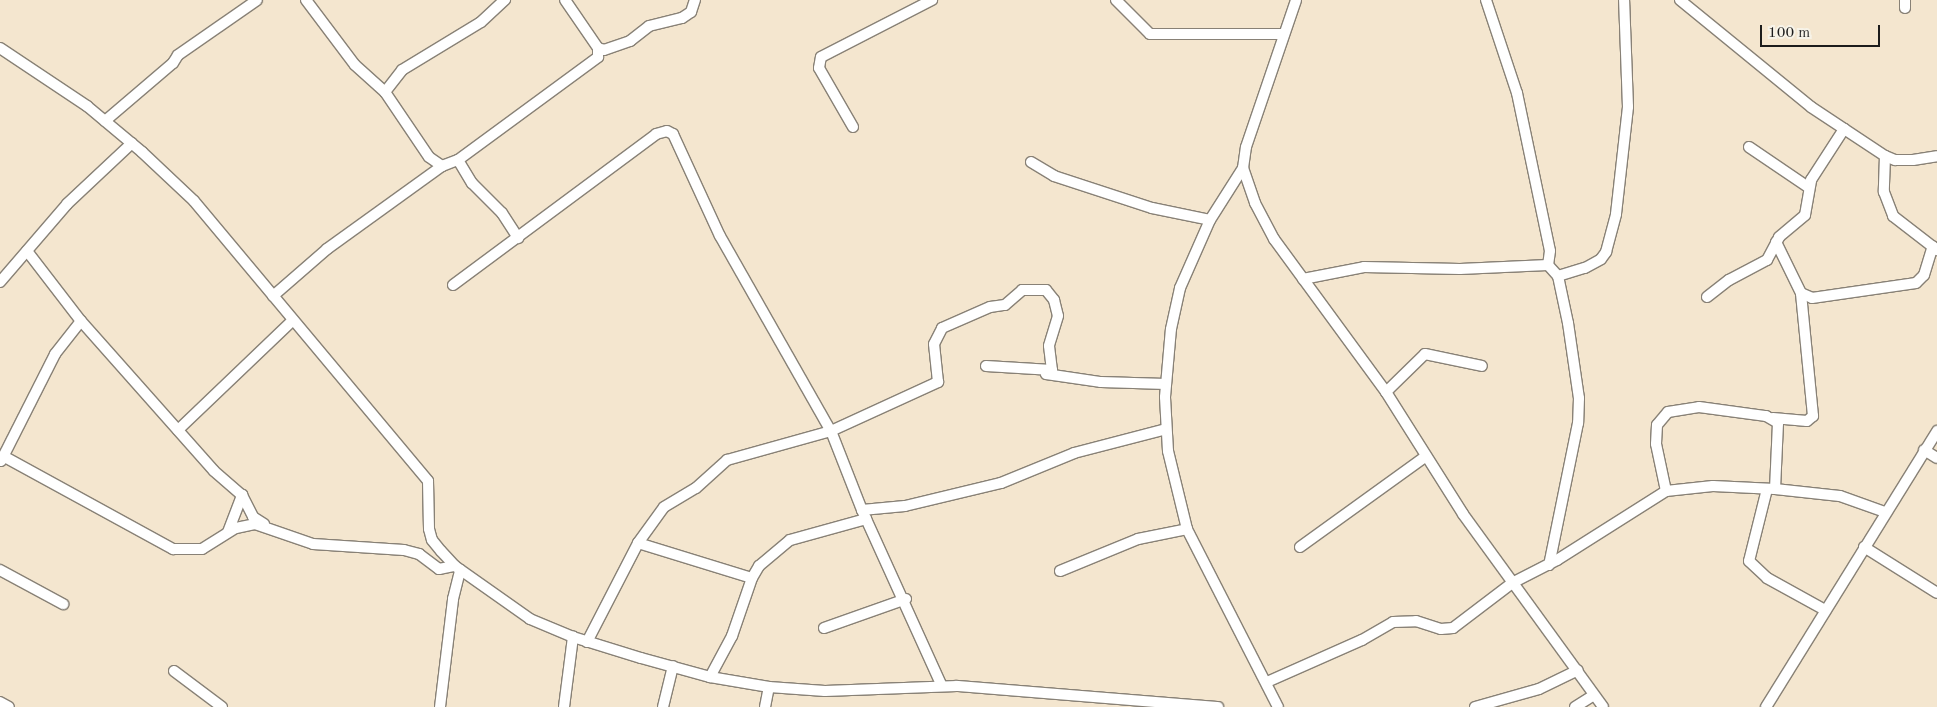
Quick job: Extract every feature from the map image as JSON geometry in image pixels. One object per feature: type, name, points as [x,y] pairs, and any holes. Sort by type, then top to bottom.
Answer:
[{"type":"street","points":[[105,121],[173,62],[178,54],[257,0]]},
{"type":"street","points":[[306,0],[355,65],[385,92],[429,157],[442,166]]},
{"type":"street","points":[[385,92],[402,70],[481,22],[505,0]]},
{"type":"street","points":[[273,296],[327,249],[442,166],[458,160],[598,57],[598,48],[565,0]]},
{"type":"street","points":[[598,48],[604,50],[630,41],[649,26],[682,18],[691,12],[695,0]]},
{"type":"street","points":[[853,127],[819,68],[821,57],[932,0]]},
{"type":"street","points":[[1116,0],[1150,34],[1284,34]]},
{"type":"street","points":[[1278,707],[1267,682],[1186,529],[1172,474],[1166,430],[1166,384],[1171,330],[1180,288],[1210,220],[1243,168],[1246,148],[1296,0]]},
{"type":"street","points":[[1486,0],[1517,94],[1550,251],[1548,265]]},
{"type":"street","points":[[1558,276],[1586,268],[1601,260],[1606,252],[1614,222],[1628,107],[1624,0]]},
{"type":"street","points":[[1680,0],[1811,107],[1885,156],[1895,160],[1913,160],[1937,156]]},
{"type":"street","points":[[0,48],[105,121],[132,143],[194,201],[428,481],[432,540],[458,568],[530,619],[587,642],[710,676],[769,687],[825,691],[942,686],[1218,707]]},
{"type":"street","points":[[1707,297],[1729,280],[1767,260],[1776,242],[1808,211],[1808,187],[1844,129]]},
{"type":"street","points":[[453,286],[656,134],[667,132],[672,134],[720,236],[831,431],[864,514],[906,599],[942,686]]},
{"type":"street","points":[[0,282],[67,204],[132,143]]},
{"type":"street","points":[[1750,147],[1808,187]]},
{"type":"street","points":[[1801,293],[1812,298],[1916,283],[1924,274],[1935,248],[1893,216],[1884,192],[1885,156]]},
{"type":"street","points":[[458,160],[472,183],[502,212],[518,238]]},
{"type":"street","points":[[1031,162],[1054,176],[1152,208],[1210,220]]},
{"type":"street","points":[[1243,168],[1255,203],[1274,239],[1386,392],[1426,456],[1512,583],[1578,670],[1603,707]]},
{"type":"street","points":[[1666,491],[1656,435],[1660,418],[1668,412],[1699,407],[1807,421],[1813,416],[1801,293],[1776,242]]},
{"type":"street","points":[[28,251],[81,321],[178,430],[242,495],[253,517],[267,526],[313,544],[404,550],[419,554],[439,569],[458,568]]},
{"type":"street","points":[[1548,265],[1558,276],[1579,398],[1578,423],[1549,565]]},
{"type":"street","points":[[1303,279],[1364,267],[1460,269],[1548,265]]},
{"type":"street","points":[[587,642],[638,543],[664,507],[696,488],[727,460],[831,431],[938,382],[934,350],[939,330],[986,309],[1004,305],[1022,290],[1046,290],[1054,300],[1057,324],[1049,346],[1052,370]]},
{"type":"street","points":[[178,430],[293,320]]},
{"type":"street","points":[[81,321],[55,354],[2,459],[165,546],[182,550],[202,548],[228,532],[245,525],[267,526]]},
{"type":"street","points":[[1386,392],[1426,354],[1482,366]]},
{"type":"street","points":[[986,366],[1052,370]]},
{"type":"street","points":[[1052,370],[1046,374],[1101,382],[1166,384]]},
{"type":"street","points":[[1773,418],[1778,428],[1771,489],[1749,561],[1767,578],[1825,610]]},
{"type":"street","points":[[710,676],[732,636],[752,578],[759,566],[790,540],[864,514],[1001,483],[1074,453],[1166,430]]},
{"type":"street","points":[[1766,707],[1885,512],[1937,431]]},
{"type":"street","points":[[1924,450],[1937,458]]},
{"type":"street","points":[[1300,547],[1426,456]]},
{"type":"street","points":[[1267,682],[1362,640],[1394,622],[1416,621],[1441,628],[1453,628],[1512,583],[1549,565],[1666,491],[1713,486],[1771,489],[1840,496],[1885,512]]},
{"type":"street","points":[[228,532],[242,495]]},
{"type":"street","points":[[1060,571],[1138,539],[1186,529]]},
{"type":"street","points":[[638,543],[752,578]]},
{"type":"street","points":[[1864,547],[1937,594]]},
{"type":"street","points":[[440,707],[458,568]]},
{"type":"street","points":[[0,570],[63,604]]},
{"type":"street","points":[[824,628],[906,599]]},
{"type":"street","points":[[564,707],[573,637]]},
{"type":"street","points":[[663,707],[673,666]]},
{"type":"street","points":[[1475,707],[1539,688],[1578,670]]},
{"type":"street","points":[[174,671],[222,707]]},
{"type":"street","points":[[765,707],[769,687]]},
{"type":"street","points":[[1575,707],[1594,695]]},
{"type":"street","points":[[0,702],[9,707]]}]
